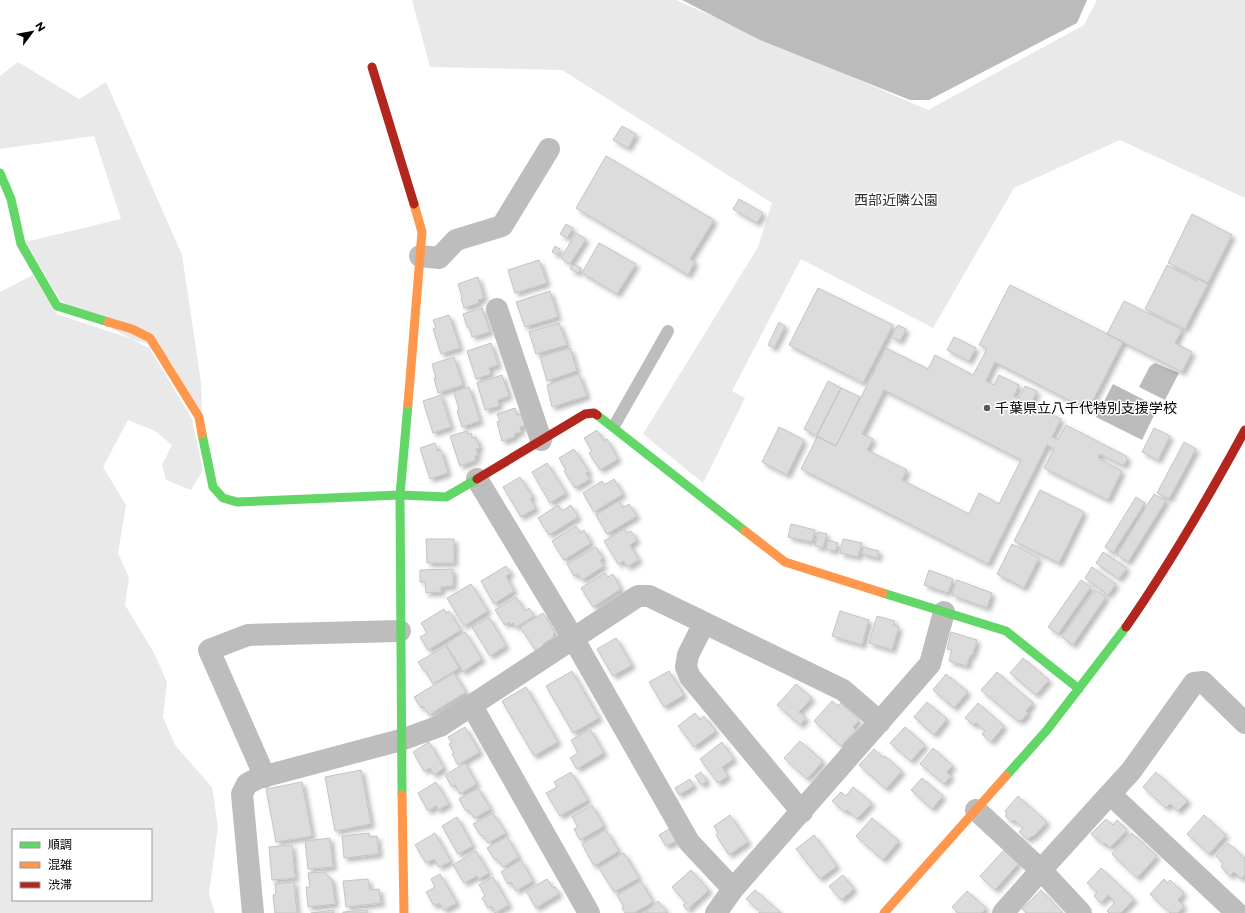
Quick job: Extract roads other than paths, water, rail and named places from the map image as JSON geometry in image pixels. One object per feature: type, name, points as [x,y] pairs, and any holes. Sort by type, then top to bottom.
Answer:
[{"type":"street","points":[[372,67],[422,232],[400,495],[401,740],[404,913]]},
{"type":"street","points":[[420,256],[439,258],[456,240],[502,226],[549,149]]},
{"type":"street","points":[[0,173],[12,199],[21,244],[57,306],[132,329],[150,338],[199,417],[214,487],[223,498],[237,502],[400,495],[446,496],[585,414],[594,413],[614,426],[785,562],[1006,631],[1079,689]]},
{"type":"street","points":[[497,309],[541,440]]},
{"type":"street","points":[[884,913],[1047,730],[1119,637],[1152,590],[1205,503],[1245,430]]},
{"type":"street","points":[[477,479],[573,638],[689,842],[733,889]]},
{"type":"street","points":[[253,913],[242,794],[247,784],[265,777],[401,740],[440,726],[638,596],[649,596],[843,690],[880,722]]},
{"type":"street","points":[[716,913],[733,889],[930,664],[944,612]]},
{"type":"street","points":[[704,623],[688,655],[686,667],[690,677],[802,812]]},
{"type":"street","points":[[265,777],[209,650],[248,635],[400,631]]},
{"type":"street","points":[[1003,913],[1131,770],[1194,683],[1203,682],[1245,723]]},
{"type":"street","points":[[472,706],[581,910]]},
{"type":"street","points":[[1110,794],[1237,913]]},
{"type":"street","points":[[976,810],[1041,870],[1081,913]]},
{"type":"lane","points":[[614,426],[668,331]]},
{"type":"place","name":"千葉県立八千代特別支援学校","points":[[987,408]]},
{"type":"park label","name":"西部近隣公園","points":[[896,200]]}]
